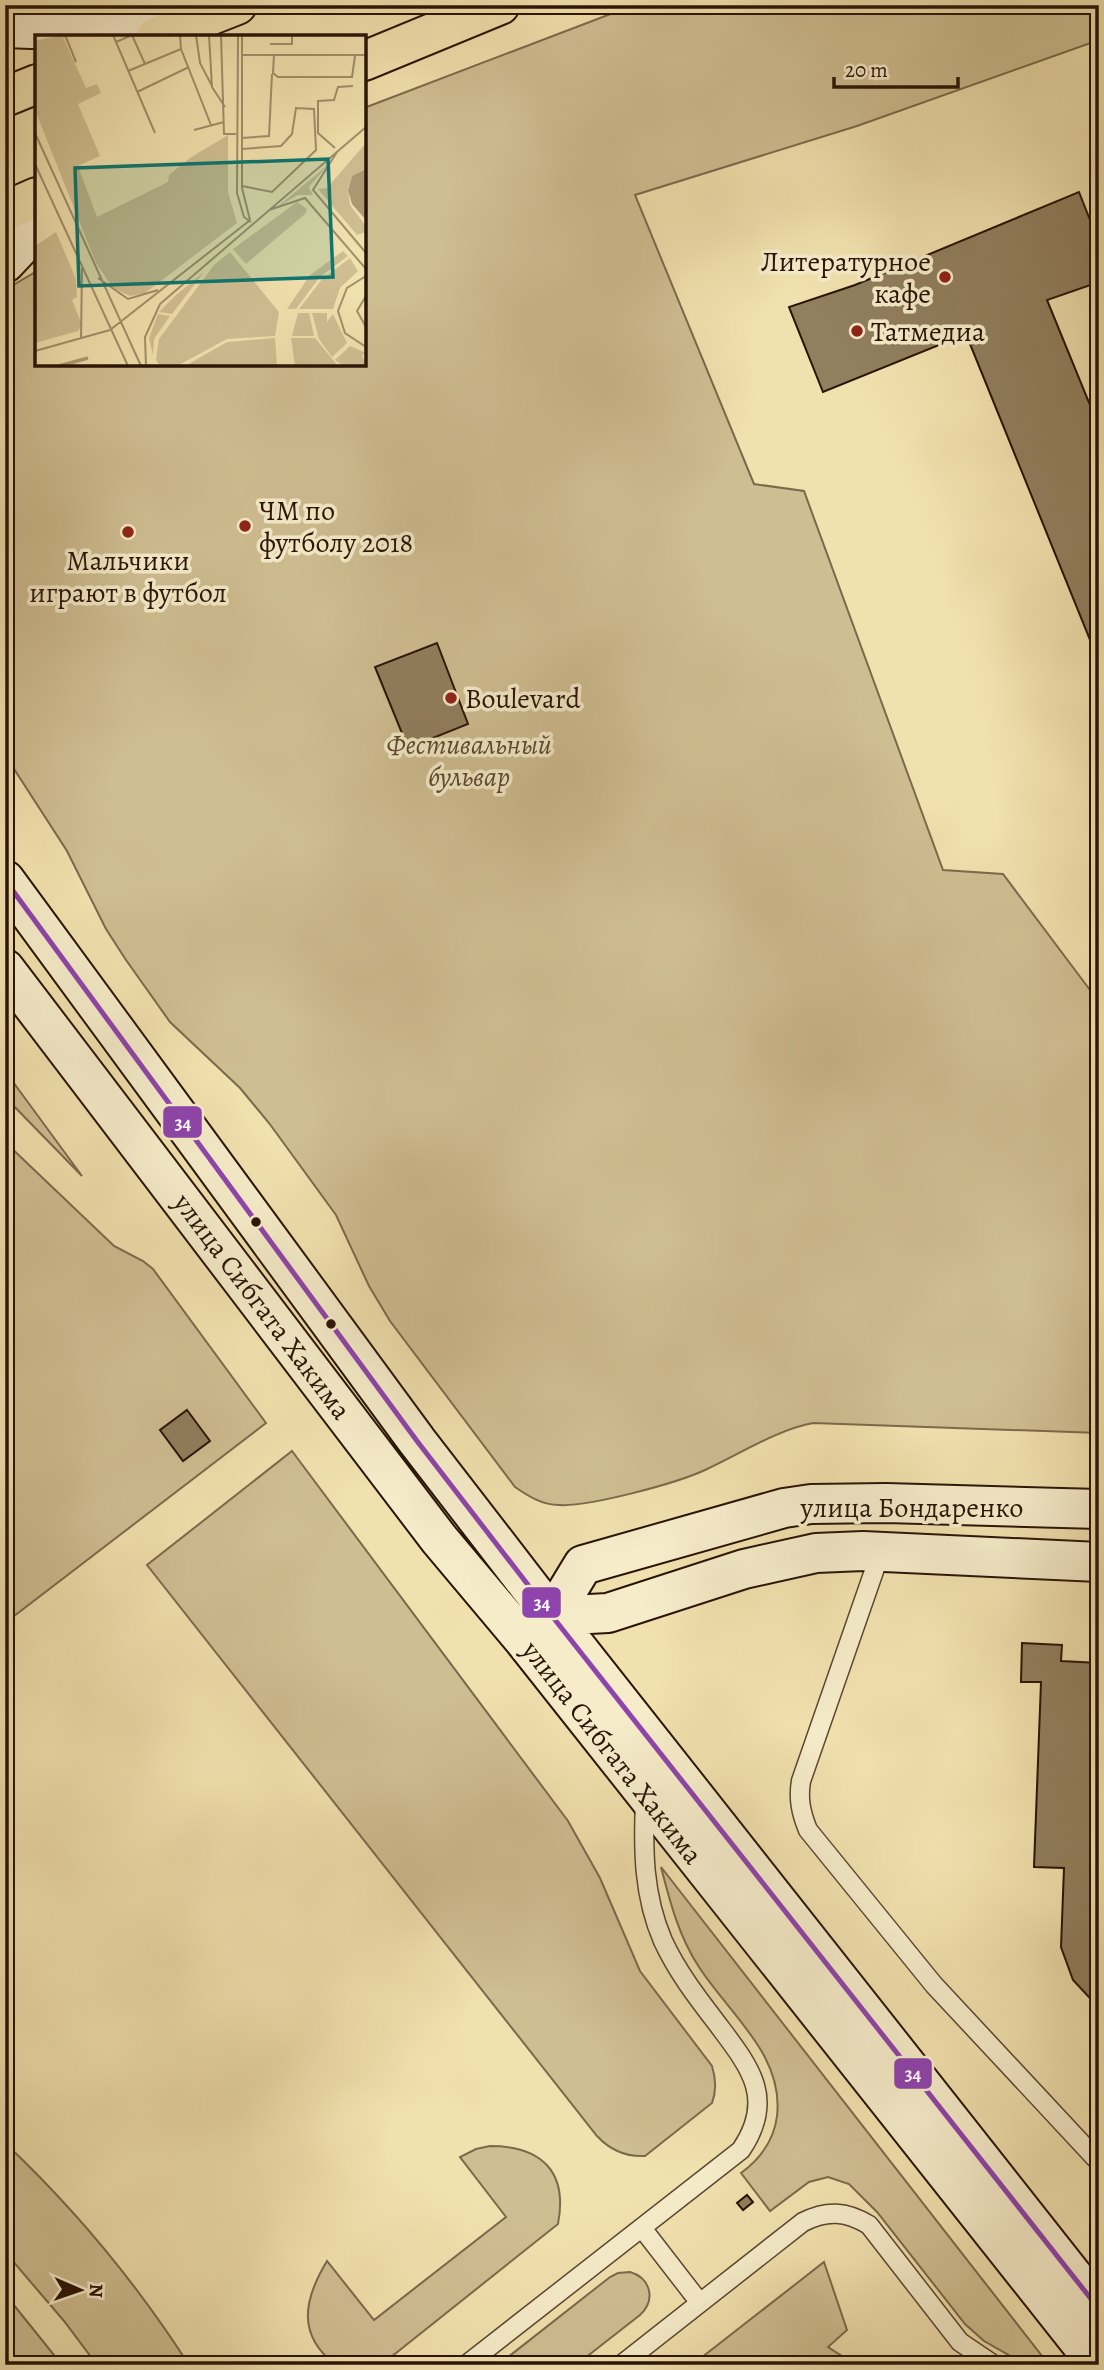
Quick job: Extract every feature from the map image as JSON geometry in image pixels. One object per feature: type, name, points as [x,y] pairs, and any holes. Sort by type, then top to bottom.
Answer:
[{"type":"main road","points":[[5,28],[160,35],[237,5]]},
{"type":"main road","points":[[366,60],[500,5]]},
{"type":"main road","points":[[5,97],[35,85]]},
{"type":"main road","points":[[5,211],[35,198]]},
{"type":"main road","points":[[5,263],[35,231]]},
{"type":"main road","name":"улица Сибгата Хакима","points":[[5,880],[417,1441],[646,1793],[1098,2365]]},
{"type":"main road","name":"улица Сибгата Хакима","points":[[5,969],[439,1539],[538,1627],[1099,2309]]},
{"type":"main road","name":"улица Бондаренко","points":[[538,1627],[583,1565],[799,1505],[886,1503],[1099,1509]]},
{"type":"main road","name":"улица Бондаренко","points":[[538,1627],[608,1613],[744,1569],[798,1556],[845,1551],[881,1551],[1099,1562]]},
{"type":"lane","points":[[881,1551],[801,1781],[799,1804],[802,1816],[808,1830],[934,1985],[1099,2162]]},
{"type":"lane","points":[[466,2365],[741,2150],[757,2116],[757,2087],[746,2062],[690,1987],[662,1938],[648,1897],[644,1874],[646,1793]]},
{"type":"lane","points":[[621,2365],[803,2222],[817,2215],[831,2213],[852,2216],[869,2225],[960,2342],[994,2365]]},
{"type":"lane","points":[[642,2228],[700,2303]]},
{"type":"green space","name":"Фестивальный бульвар","points":[[634,5],[1099,5],[1099,40],[857,126],[635,195],[754,484],[804,491],[943,870],[1003,874],[1099,1002],[1099,1433],[813,1423],[772,1437],[705,1470],[633,1493],[573,1505],[553,1505],[530,1497],[515,1487],[390,1321],[369,1286],[336,1215],[269,1123],[240,1088],[170,1022],[126,960],[106,929],[67,851],[5,755],[5,290],[35,272],[35,366],[366,366],[366,107]]},
{"type":"green space","points":[[5,1071],[82,1176],[5,1097]]},
{"type":"green space","points":[[5,1142],[114,1246],[153,1269],[266,1423],[5,1623]]},
{"type":"green space","points":[[292,1451],[568,1821],[600,1878],[640,1971],[712,2066],[715,2094],[712,2103],[645,2156],[619,2152],[597,2136],[147,1565]]},
{"type":"green space","points":[[661,1867],[1049,2365],[1026,2365],[984,2341],[965,2324],[877,2212],[849,2184],[828,2177],[809,2182],[770,2211],[741,2173],[760,2155],[773,2133],[777,2116],[777,2094],[772,2074],[752,2037],[692,1956],[676,1919]]},
{"type":"green space","points":[[5,2143],[56,2194],[104,2248],[189,2365],[97,2365],[64,2321],[5,2252]]},
{"type":"green space","points":[[490,2146],[524,2151],[547,2166],[555,2176],[559,2190],[558,2224],[381,2365],[336,2365],[314,2341],[308,2316],[313,2289],[327,2261],[374,2320],[506,2217],[460,2157]]},
{"type":"green space","points":[[824,2262],[847,2330],[828,2347],[856,2365],[692,2365]]},
{"type":"green space","points":[[630,2272],[647,2284],[649,2296],[645,2309],[576,2365],[498,2365],[610,2277]]},
{"type":"green space","points":[[5,2294],[62,2365],[5,2365]]},
{"type":"building","name":"Татмедиа","points":[[1079,192],[1099,243],[1099,282],[1047,300],[1099,427],[1099,662],[966,334],[823,392],[789,307],[855,285]]},
{"type":"building","points":[[437,643],[468,724],[408,748],[375,667]]},
{"type":"building","points":[[187,1410],[210,1441],[183,1461],[160,1430]]},
{"type":"building","points":[[1022,1643],[1062,1645],[1061,1661],[1099,1663],[1099,2008],[1073,1980],[1061,1947],[1064,1868],[1034,1867],[1041,1682],[1021,1682]]},
{"type":"building","points":[[747,2195],[753,2202],[743,2210],[737,2203]]},
{"type":"transit line","name":"34","points":[[5,880],[417,1441],[1099,2309]]},
{"type":"place","name":"Литературное кафе","points":[[945,277]]},
{"type":"place","name":"Татмедиа","points":[[857,331]]},
{"type":"place","name":"ЧМ по футболу 2018","points":[[245,526]]},
{"type":"place","name":"Мальчики играют в футбол","points":[[128,532]]},
{"type":"place","name":"Boulevard","points":[[451,698]]}]
